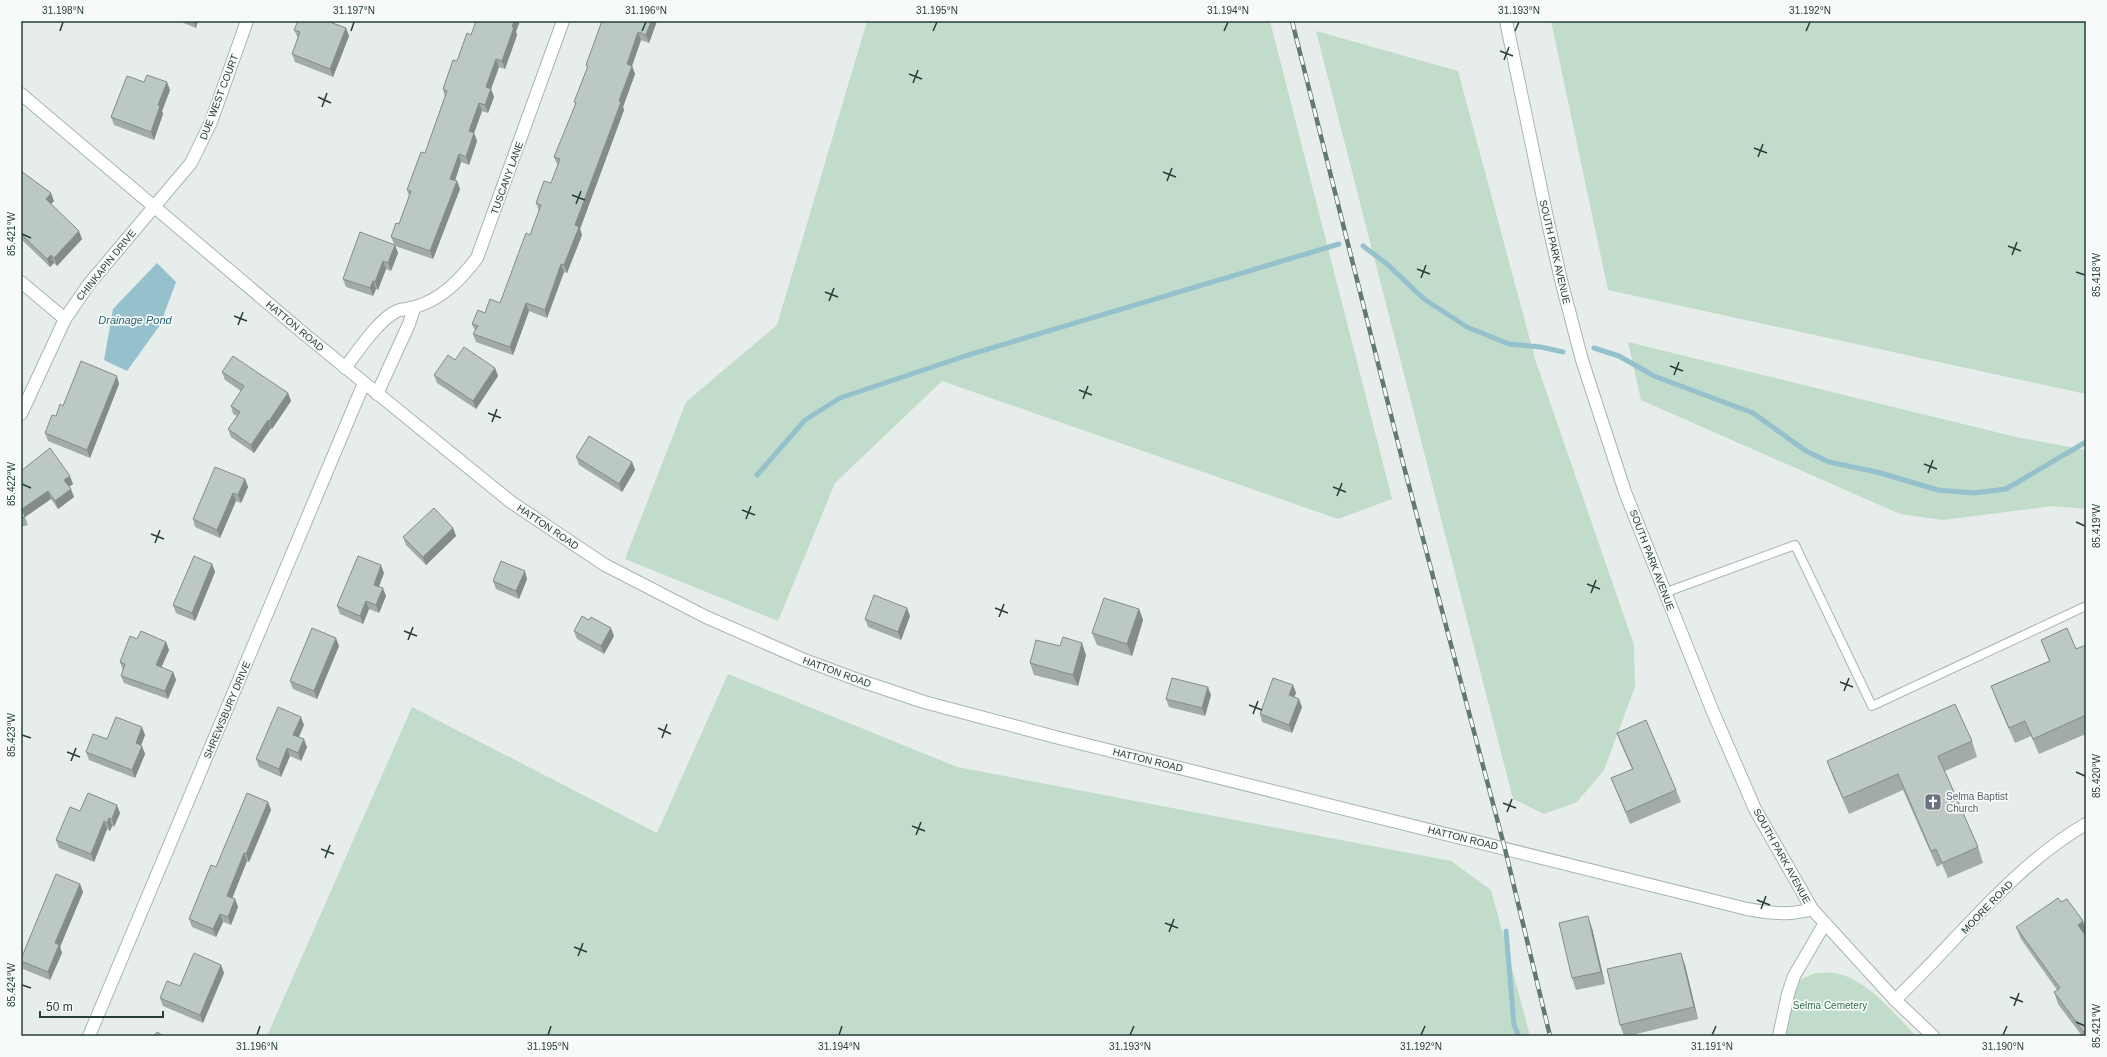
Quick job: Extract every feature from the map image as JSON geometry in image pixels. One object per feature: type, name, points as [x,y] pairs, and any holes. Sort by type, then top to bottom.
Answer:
[{"type":"street","name":"DUE WEST COURT","points":[[154,206],[191,163],[211,122],[247,21]]},
{"type":"street","name":"TUSCANY LANE","points":[[345,368],[376,328],[396,311],[414,308],[432,301],[460,280],[476,258],[490,224],[563,21]]},
{"type":"street","name":"SOUTH PARK AVENUE","points":[[1506,21],[1549,227],[1582,360],[1625,492],[1664,593],[1755,809],[1812,909],[1895,1000],[1932,1036]]},
{"type":"street","name":"HATTON ROAD","points":[[21,94],[364,384],[511,502],[605,564],[664,597],[740,633],[861,682],[924,702],[1059,738],[1747,909],[1772,914],[1795,914],[1812,909]]},
{"type":"street","name":"CHINKAPIN DRIVE","points":[[21,414],[65,319],[88,284],[154,206]]},
{"type":"street","points":[[21,282],[65,319]]},
{"type":"street","points":[[377,394],[410,324],[414,308]]},
{"type":"street","name":"SHREWSBURY DRIVE","points":[[89,1036],[364,384]]},
{"type":"street","name":"MOORE ROAD","points":[[1895,1000],[2010,883],[2059,840],[2085,825]]},
{"type":"street","points":[[1779,1036],[1788,994],[1794,976],[1824,923]]},
{"type":"lane","points":[[1664,593],[1795,545],[1872,706],[2086,606]]},
{"type":"green space","points":[[867,21],[1270,21],[1392,499],[1338,519],[942,381],[835,483],[778,621],[625,559],[686,402],[777,325]]},
{"type":"green space","points":[[1551,21],[2086,21],[2086,394],[1608,290]]},
{"type":"green space","points":[[1316,31],[1458,71],[1535,359],[1634,645],[1635,687],[1604,770],[1577,802],[1544,814],[1513,799]]},
{"type":"green space","points":[[1628,342],[2016,437],[2086,450],[2086,509],[2053,506],[1943,520],[1900,514],[1641,400]]},
{"type":"green space","points":[[728,674],[957,767],[1451,861],[1491,890],[1530,1036],[267,1036],[412,707],[657,833]]},
{"type":"green space","name":"Selma Cemetery","points":[[1815,973],[1834,973],[1846,976],[1858,982],[1879,998],[1916,1036],[1786,1036],[1793,998],[1800,980]]},
{"type":"water","name":"Drainage Pond","points":[[157,263],[176,282],[160,325],[127,371],[104,360],[113,309]]},
{"type":"building","points":[[298,21],[327,21],[346,28],[330,69],[292,54],[300,32],[294,30]]},
{"type":"building","points":[[476,21],[514,21],[512,27],[514,27],[502,61],[496,59],[486,87],[491,89],[485,105],[479,103],[469,131],[474,133],[466,157],[459,154],[450,179],[457,181],[430,251],[391,237],[396,223],[399,224],[411,191],[407,190],[421,152],[425,153],[447,91],[443,89],[453,60],[457,61],[467,33],[471,35]]},
{"type":"building","points":[[602,21],[651,21],[646,35],[638,32],[627,64],[632,66],[619,101],[621,102],[575,225],[579,227],[564,265],[561,264],[545,310],[526,303],[510,347],[473,334],[478,326],[472,324],[478,310],[485,313],[490,299],[500,303],[526,233],[530,235],[541,205],[536,203],[544,181],[551,183],[560,159],[554,157],[576,103],[574,102],[588,66],[586,65]]},
{"type":"building","points":[[147,75],[167,82],[158,105],[160,106],[151,132],[111,117],[127,76],[144,82]]},
{"type":"building","points":[[21,171],[51,193],[46,199],[79,231],[54,258],[51,255],[47,259],[21,234]]},
{"type":"building","points":[[360,232],[395,245],[388,263],[383,261],[375,282],[373,281],[370,288],[343,279]]},
{"type":"building","points":[[464,347],[495,368],[473,401],[434,375],[448,355],[455,360]]},
{"type":"building","points":[[233,356],[288,393],[251,445],[228,429],[240,412],[231,406],[244,386],[222,372]]},
{"type":"building","points":[[81,361],[117,376],[87,450],[45,433],[52,415],[56,416],[60,404],[63,406]]},
{"type":"building","points":[[589,436],[632,462],[619,484],[576,457]]},
{"type":"building","points":[[50,448],[70,476],[64,480],[71,489],[55,501],[48,491],[22,509],[25,517],[21,518],[21,471]]},
{"type":"building","points":[[215,467],[245,479],[238,495],[233,493],[217,530],[193,519]]},
{"type":"building","points":[[434,508],[453,528],[423,557],[403,537]]},
{"type":"building","points":[[194,556],[212,564],[192,613],[173,605]]},
{"type":"building","points":[[358,556],[381,565],[374,585],[383,588],[376,605],[366,601],[360,616],[337,606]]},
{"type":"building","points":[[501,561],[525,571],[516,591],[493,581]]},
{"type":"building","points":[[874,595],[907,608],[898,632],[865,619]]},
{"type":"building","points":[[1104,598],[1139,609],[1127,644],[1092,633]]},
{"type":"building","points":[[582,616],[589,620],[591,617],[611,628],[601,646],[574,631]]},
{"type":"building","points":[[312,628],[336,638],[314,691],[290,681]]},
{"type":"building","points":[[2067,628],[2076,649],[2086,645],[2086,715],[2033,739],[2025,721],[2009,728],[1991,686],[2050,661],[2041,640]]},
{"type":"building","points":[[141,631],[166,642],[156,665],[173,672],[165,691],[121,676],[125,664],[120,662],[130,636],[137,639]]},
{"type":"building","points":[[1063,637],[1082,643],[1073,675],[1030,663],[1036,640],[1060,646]]},
{"type":"building","points":[[1172,678],[1208,687],[1202,708],[1166,699]]},
{"type":"building","points":[[1273,678],[1293,685],[1289,695],[1299,699],[1289,725],[1260,714]]},
{"type":"building","name":"Selma Baptist Church","points":[[1955,704],[1972,741],[1938,756],[1978,847],[1942,863],[1936,849],[1931,851],[1898,774],[1843,798],[1827,761]]},
{"type":"building","points":[[278,707],[301,717],[293,735],[304,739],[298,753],[287,748],[279,769],[256,759]]},
{"type":"building","points":[[116,717],[142,727],[136,743],[142,746],[132,770],[86,752],[93,734],[107,739]]},
{"type":"building","points":[[1646,720],[1676,790],[1626,812],[1611,778],[1633,769],[1617,733]]},
{"type":"building","points":[[88,793],[117,805],[112,819],[109,818],[107,823],[104,821],[91,854],[56,840],[70,807],[80,811]]},
{"type":"building","points":[[247,793],[268,802],[246,854],[244,853],[227,896],[235,899],[228,917],[220,914],[213,929],[189,919],[211,865],[216,867]]},
{"type":"building","points":[[56,874],[80,884],[55,943],[59,945],[48,972],[21,961],[21,959]]},
{"type":"building","points":[[2058,898],[2061,902],[2067,899],[2083,921],[2078,925],[2086,936],[2086,1035],[2054,992],[2060,988],[2016,927]]},
{"type":"building","points":[[1588,916],[1601,972],[1572,978],[1559,923]]},
{"type":"building","points":[[194,953],[221,965],[200,1015],[160,998],[167,981],[180,986]]},
{"type":"building","points":[[1681,953],[1694,1007],[1620,1025],[1607,969]]},
{"type":"building","points":[[157,1032],[164,1036],[154,1036]]},
{"type":"waterway","points":[[757,475],[805,420],[840,398],[965,356],[1339,244]]},
{"type":"waterway","points":[[1363,246],[1387,264],[1424,299],[1467,327],[1509,344],[1541,347],[1563,352]]},
{"type":"waterway","points":[[1594,348],[1619,356],[1654,376],[1753,413],[1806,451],[1829,462],[1877,472],[1938,490],[1974,493],[2006,489],[2086,442]]},
{"type":"waterway","points":[[1506,931],[1514,1025],[1519,1036]]},
{"type":"railway","points":[[1292,21],[1403,463],[1505,849],[1550,1036]]},
{"type":"place","name":"Selma Baptist Church","points":[[1933,802]]}]
